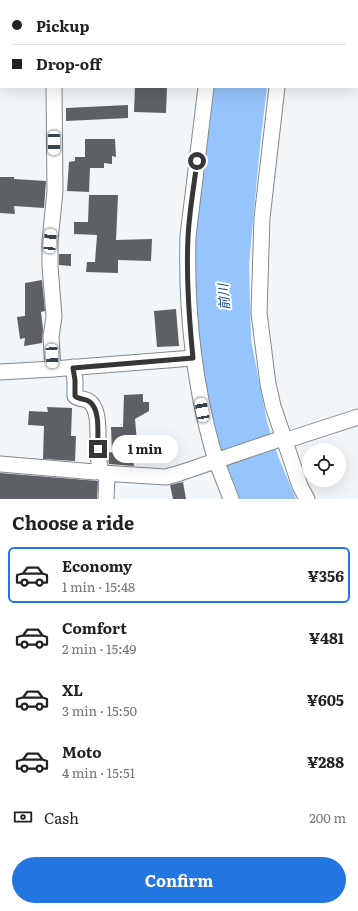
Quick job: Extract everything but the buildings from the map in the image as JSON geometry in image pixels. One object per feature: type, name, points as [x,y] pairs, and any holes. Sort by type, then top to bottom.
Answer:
[{"type":"street","points":[[52,369],[51,337],[54,317],[50,266],[50,241],[55,191],[54,88]]},
{"type":"street","points":[[206,88],[188,236],[187,260],[189,313],[193,358],[202,410],[231,499]]},
{"type":"street","points":[[277,88],[262,218],[259,313],[268,384],[273,406],[282,440],[300,486],[307,499]]},
{"type":"street","points":[[0,372],[73,368],[193,358]]},
{"type":"street","points":[[73,368],[76,398],[88,400],[96,410],[106,499]]},
{"type":"street","points":[[0,464],[166,477],[180,474],[219,460],[358,417]]},
{"type":"water","name":"前川","points":[[213,88],[267,88],[249,264],[251,340],[267,422],[278,456],[296,499],[239,499],[228,473],[213,420],[201,366],[192,253]]},
{"type":"route","points":[[98,449],[96,410],[88,400],[76,398],[73,368],[193,358],[189,313],[187,260],[188,236],[197,161]]}]
